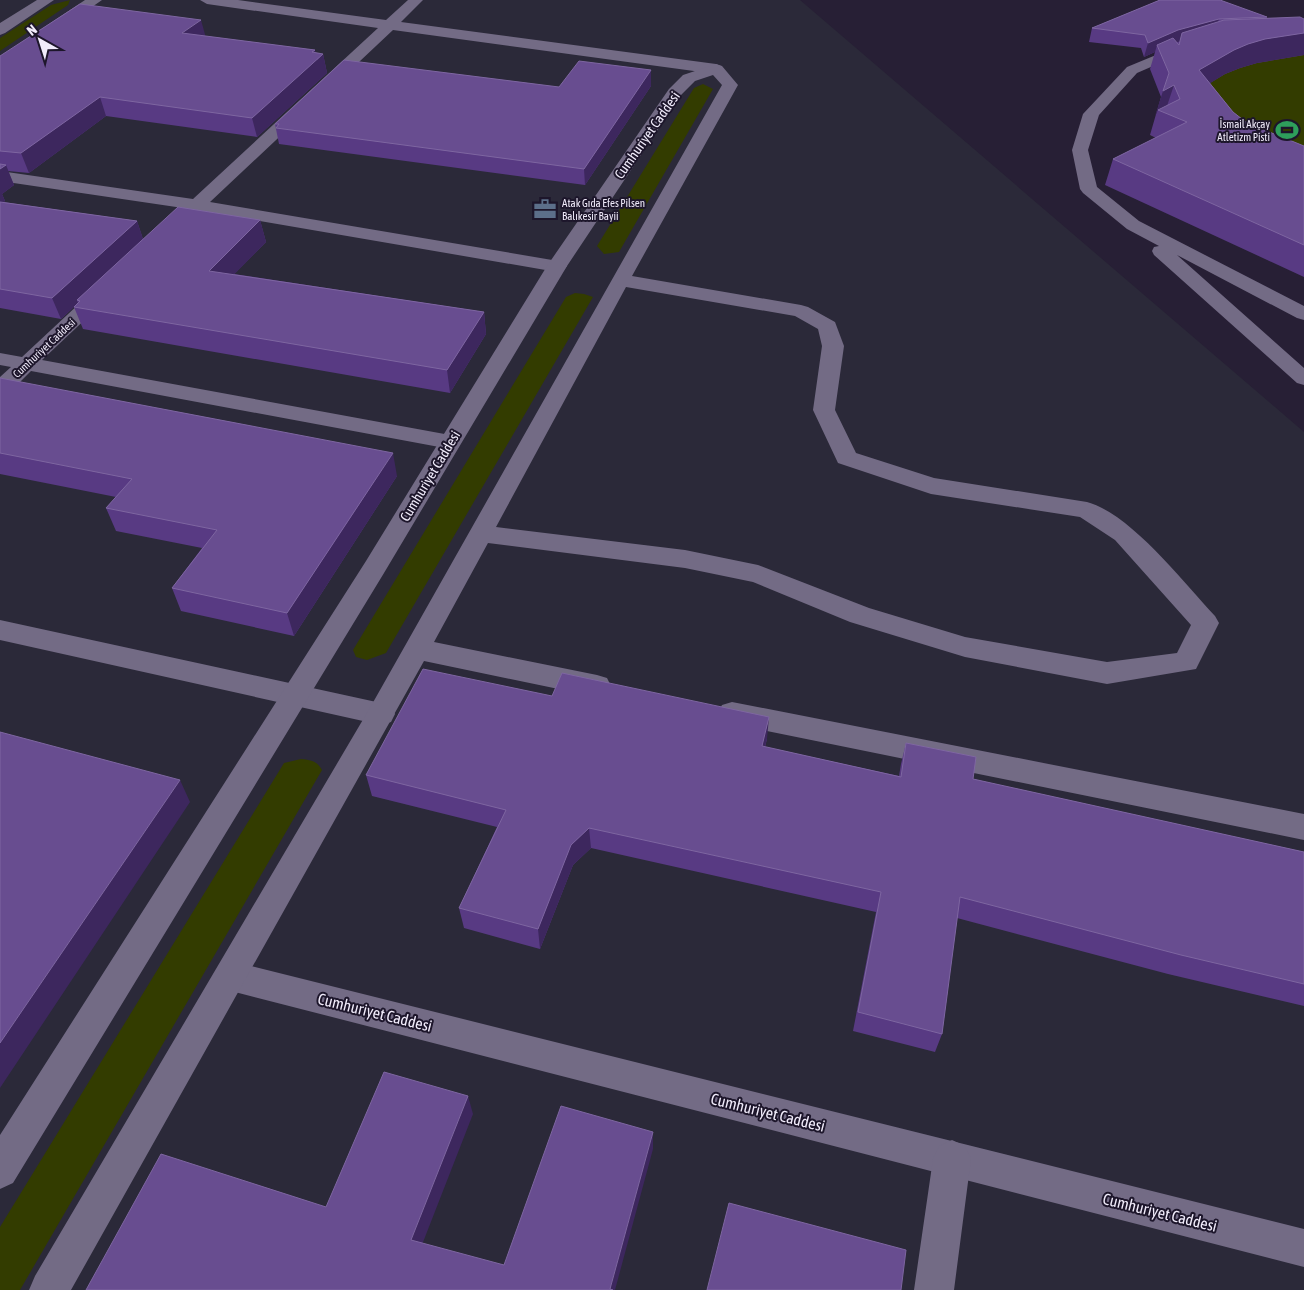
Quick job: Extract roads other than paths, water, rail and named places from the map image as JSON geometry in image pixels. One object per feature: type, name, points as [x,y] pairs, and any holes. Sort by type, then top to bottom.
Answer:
[{"type":"street","points":[[0,30],[47,0]]},
{"type":"street","points":[[0,64],[95,0]]},
{"type":"street","points":[[49,1290],[381,714],[620,280],[730,85],[716,69]]},
{"type":"street","name":"Cumhuriyet Caddesi","points":[[0,1170],[296,695],[558,266],[675,92],[689,78],[716,69]]},
{"type":"street","points":[[481,534],[685,560],[758,574],[860,615],[965,647],[1107,673],[1186,662],[1205,623],[1124,534],[1087,510],[931,486],[846,458],[824,410],[833,346],[828,326],[801,311],[620,280]]},
{"type":"street","points":[[417,650],[622,690]]},
{"type":"street","points":[[710,708],[1304,827]]},
{"type":"street","points":[[934,1290],[952,1159]]},
{"type":"lane","points":[[207,0],[716,69]]},
{"type":"lane","points":[[154,245],[416,0]]},
{"type":"lane","points":[[1197,43],[1179,48],[1132,70],[1091,114],[1080,150],[1089,189],[1133,225],[1304,379]]},
{"type":"lane","points":[[0,176],[196,205],[558,266]]},
{"type":"lane","points":[[1133,225],[1304,314]]},
{"type":"lane","name":"Cumhuriyet Caddesi","points":[[0,389],[119,278]]},
{"type":"lane","points":[[0,359],[450,442]]},
{"type":"lane","points":[[0,630],[381,714]]},
{"type":"lane","name":"Cumhuriyet Caddesi","points":[[231,976],[1304,1248]]},
{"type":"place","name":"İsmail Akçay Atletizm Pisti","points":[[1287,130]]},
{"type":"place","name":"Atak Gıda Efes Pilsen Balıkesir Bayii","points":[[545,209]]}]
